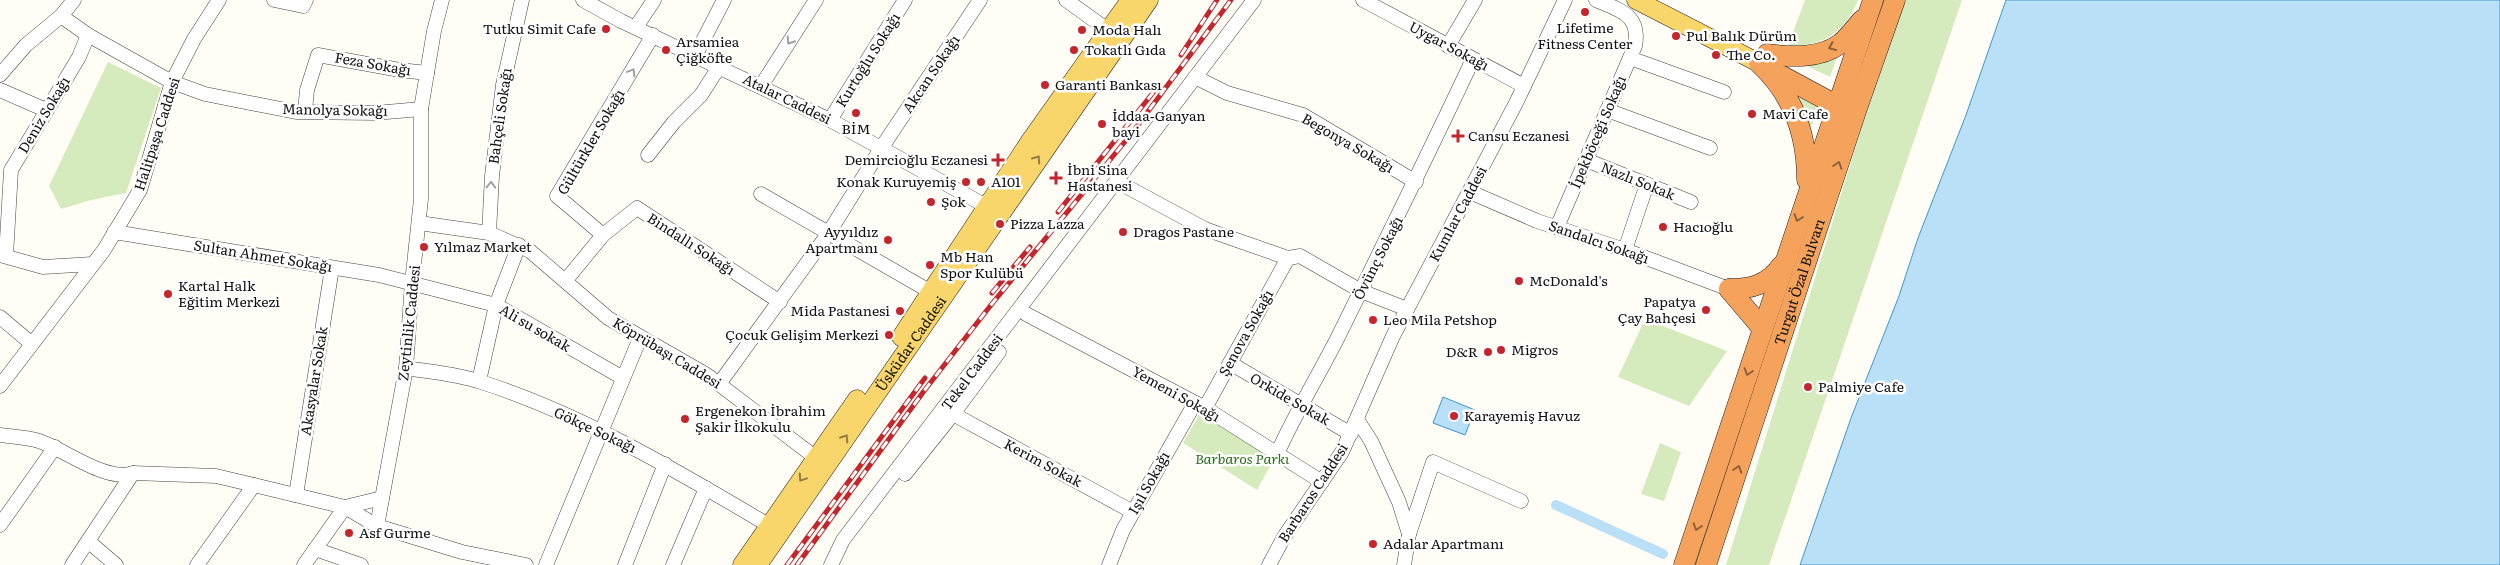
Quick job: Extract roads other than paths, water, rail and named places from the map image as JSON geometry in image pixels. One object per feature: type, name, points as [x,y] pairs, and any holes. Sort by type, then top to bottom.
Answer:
[{"type":"highway","name":"Turgut Özal Bulvarı","points":[[1706,565],[1857,108],[1896,0]]},
{"type":"highway","points":[[1763,59],[1812,55],[1840,44],[1870,7]]},
{"type":"highway","name":"Turgut Özal Bulvarı","points":[[1684,565],[1806,194],[1870,7]]},
{"type":"highway","points":[[1763,59],[1857,108]]},
{"type":"highway","points":[[1763,59],[1790,101],[1802,131],[1807,166],[1806,194]]},
{"type":"highway","points":[[1729,289],[1751,289],[1776,273],[1784,262]]},
{"type":"highway","points":[[1729,289],[1762,328]]},
{"type":"main road","name":"Üsküdar Caddesi","points":[[742,565],[770,526],[821,462],[1114,35],[1130,0]]},
{"type":"main road","name":"Üsküdar Caddesi","points":[[1114,35],[1149,0]]},
{"type":"main road","points":[[1636,0],[1763,59]]},
{"type":"main road","points":[[1666,0],[1763,59]]},
{"type":"main road","name":"Üsküdar Caddesi","points":[[758,565],[821,462],[931,292],[993,210]]},
{"type":"street","points":[[0,75],[26,45],[61,16],[74,0]]},
{"type":"street","name":"Halitpaşa Caddesi","points":[[0,386],[93,264],[140,190],[172,82],[194,39],[219,0]]},
{"type":"street","points":[[274,0],[302,6],[306,0]]},
{"type":"street","name":"Zeytinlik Caddesi","points":[[377,526],[406,368],[412,283],[422,199],[421,109],[442,0]]},
{"type":"street","name":"Bahçeli Sokağı","points":[[489,233],[492,176],[503,85],[522,0]]},
{"type":"street","name":"Atalar Caddesi","points":[[585,0],[695,56],[830,120],[993,210]]},
{"type":"street","points":[[636,27],[654,0]]},
{"type":"street","points":[[695,56],[724,0]]},
{"type":"street","points":[[761,86],[816,0]]},
{"type":"street","name":"Kurtoğlu Sokağı","points":[[830,120],[905,0]]},
{"type":"street","name":"Akcan Sokağı","points":[[719,384],[828,234],[882,147],[980,0]]},
{"type":"street","points":[[1066,0],[1114,35]]},
{"type":"street","name":"Tekel Caddesi","points":[[832,565],[843,540],[1118,182],[1254,0]]},
{"type":"street","points":[[1448,46],[1475,0]]},
{"type":"street","name":"Kumlar Caddesi","points":[[1357,428],[1393,336],[1470,192],[1565,0]]},
{"type":"street","name":"İpekböceği Sokağı","points":[[1557,227],[1630,58],[1638,33],[1634,23],[1622,11],[1596,0]]},
{"type":"street","name":"Uygar Sokağı","points":[[1372,2],[1448,46],[1524,86]]},
{"type":"street","name":"Manolya Sokağı","points":[[61,16],[88,35],[172,82],[205,94],[237,99],[270,109],[296,112],[375,113],[421,109]]},
{"type":"street","name":"Deniz Sokağı","points":[[3,256],[11,170],[79,57],[88,35]]},
{"type":"street","name":"Gültürkler Sokağı","points":[[604,235],[557,196],[654,35]]},
{"type":"street","name":"Feza Sokağı","points":[[305,111],[307,90],[318,55],[427,73]]},
{"type":"street","points":[[1630,58],[1724,92]]},
{"type":"street","name":"Övünç Sokağı","points":[[1277,454],[1300,405],[1319,375],[1416,182],[1473,59]]},
{"type":"street","points":[[648,156],[674,122],[701,95],[719,67]]},
{"type":"street","name":"Begonya Sokağı","points":[[1195,77],[1226,93],[1303,115],[1416,182]]},
{"type":"street","points":[[0,90],[46,110]]},
{"type":"street","points":[[1607,110],[1710,148]]},
{"type":"street","name":"Nazlı Sokak","points":[[1586,160],[1691,202]]},
{"type":"street","points":[[1118,182],[1205,229],[1288,258],[1300,256],[1361,291],[1407,309]]},
{"type":"street","name":"Tekel Caddesi","points":[[832,565],[953,414],[1056,274],[1118,182]]},
{"type":"street","points":[[1625,250],[1647,184]]},
{"type":"street","name":"Sandalcı Sokağı","points":[[1470,192],[1557,227],[1729,289]]},
{"type":"street","points":[[761,194],[931,292]]},
{"type":"street","name":"Bindallı Sokağı","points":[[566,280],[604,235],[637,208],[780,302]]},
{"type":"street","name":"Köprübaşı Caddesi","points":[[419,223],[489,233],[519,245],[540,258],[608,318],[640,338],[707,374],[821,462]]},
{"type":"street","name":"Sultan Ahmet Sokağı","points":[[114,232],[412,283]]},
{"type":"street","points":[[479,381],[496,306],[519,245]]},
{"type":"street","points":[[3,256],[43,267],[93,264]]},
{"type":"street","name":"Şenova Sokağı","points":[[1200,405],[1230,363],[1288,258]]},
{"type":"street","name":"Akasyalar Sokak","points":[[296,495],[332,268]]},
{"type":"street","name":"Ali su sokak","points":[[412,283],[496,306],[623,378]]},
{"type":"street","name":"Yemeni Sokağı","points":[[1026,314],[1200,405],[1322,482]]},
{"type":"street","points":[[0,317],[32,344]]},
{"type":"street","points":[[546,565],[640,338]]},
{"type":"street","name":"Orkide Sokak","points":[[1230,363],[1300,405],[1357,428]]},
{"type":"street","name":"Gökçe Sokağı","points":[[406,368],[479,381],[601,431],[665,464],[770,526]]},
{"type":"street","name":"Işıl Sokağı","points":[[1109,565],[1133,512],[1200,405]]},
{"type":"street","name":"Kerim Sokak","points":[[953,414],[1133,512]]},
{"type":"street","points":[[1357,428],[1371,441],[1399,502],[1409,534]]},
{"type":"street","name":"Barbaros Caddesi","points":[[1269,565],[1284,537],[1357,428]]},
{"type":"street","points":[[0,435],[36,440],[55,447],[99,470],[128,475],[216,476],[345,507],[377,526],[461,559],[526,565]]},
{"type":"street","points":[[0,525],[55,447]]},
{"type":"street","points":[[1404,565],[1409,534],[1433,462],[1521,501]]},
{"type":"street","points":[[625,565],[665,464]]},
{"type":"street","points":[[72,565],[133,474]]},
{"type":"street","points":[[197,565],[254,485]]},
{"type":"street","points":[[673,565],[706,488]]},
{"type":"street","points":[[304,565],[345,507],[382,498]]},
{"type":"street","points":[[88,541],[116,565]]},
{"type":"street","points":[[315,549],[361,565]]},
{"type":"water","points":[[2006,0],[2500,0],[2500,565],[1800,565],[1851,418],[1899,296],[1918,238],[1966,115]]},
{"type":"water","name":"Karayemiş Havuz","points":[[1443,397],[1475,410],[1465,435],[1433,423]]},
{"type":"waterway","points":[[1556,505],[1663,554]]},
{"type":"railway","points":[[1181,55],[1217,0]]},
{"type":"railway","points":[[797,565],[924,391],[991,305],[1132,133],[1231,0]]},
{"type":"railway","points":[[1058,212],[1156,89]]},
{"type":"railway","points":[[992,293],[1030,247]]},
{"type":"railway","points":[[787,565],[925,378]]},
{"type":"place","name":"Lifetime Fitness Center","points":[[1585,12]]},
{"type":"place","name":"Tutku Simit Cafe","points":[[606,29]]},
{"type":"place","name":"Moda Halı","points":[[1082,30]]},
{"type":"place","name":"Pul Balık Dürüm","points":[[1676,36]]},
{"type":"place","name":"Arsamiea Çiğköfte","points":[[666,50]]},
{"type":"place","name":"Tokatlı Gıda","points":[[1074,50]]},
{"type":"place","name":"The Co.","points":[[1716,55]]},
{"type":"place","name":"Garanti Bankası","points":[[1045,85]]},
{"type":"place","name":"BİM","points":[[856,113]]},
{"type":"place","name":"Mavi Cafe","points":[[1752,114]]},
{"type":"place","name":"İddaa-Ganyan bayi","points":[[1102,124]]},
{"type":"place","name":"Cansu Eczanesi","points":[[1458,136]]},
{"type":"place","name":"Demircioğlu Eczanesi","points":[[998,160]]},
{"type":"place","name":"İbni Sina Hastanesi","points":[[1056,178]]},
{"type":"place","name":"Konak Kuruyemiş","points":[[966,182]]},
{"type":"place","name":"A101","points":[[981,182]]},
{"type":"place","name":"Şok","points":[[931,202]]},
{"type":"place","name":"Pizza Lazza","points":[[1000,224]]},
{"type":"place","name":"Hacıoğlu","points":[[1663,227]]},
{"type":"place","name":"Dragos Pastane","points":[[1123,232]]},
{"type":"place","name":"Ayyıldız Apartmanı","points":[[888,240]]},
{"type":"place","name":"Yılmaz Market","points":[[424,247]]},
{"type":"place","name":"Mb Han Spor Kulübü","points":[[930,265]]},
{"type":"place","name":"McDonald's","points":[[1519,281]]},
{"type":"place","name":"Kartal Halk Eğitim Merkezi","points":[[168,294]]},
{"type":"place","name":"Papatya Çay Bahçesi","points":[[1706,310]]},
{"type":"place","name":"Mida Pastanesi","points":[[900,311]]},
{"type":"place","name":"Leo Mila Petshop","points":[[1373,320]]},
{"type":"place","name":"Çocuk Gelişim Merkezi","points":[[889,335]]},
{"type":"place","name":"Migros","points":[[1501,350]]},
{"type":"place","name":"D&R","points":[[1488,352]]},
{"type":"place","name":"Palmiye Cafe","points":[[1808,387]]},
{"type":"place","name":"Karayemiş Havuz","points":[[1454,416]]},
{"type":"place","name":"Ergenekon İbrahim Şakir İlkokulu","points":[[685,419]]},
{"type":"place","name":"Asf Gurme","points":[[349,533]]},
{"type":"place","name":"Adalar Apartmanı","points":[[1373,544]]},
{"type":"park label","name":"Barbaros Parkı","points":[[1242,459]]}]
